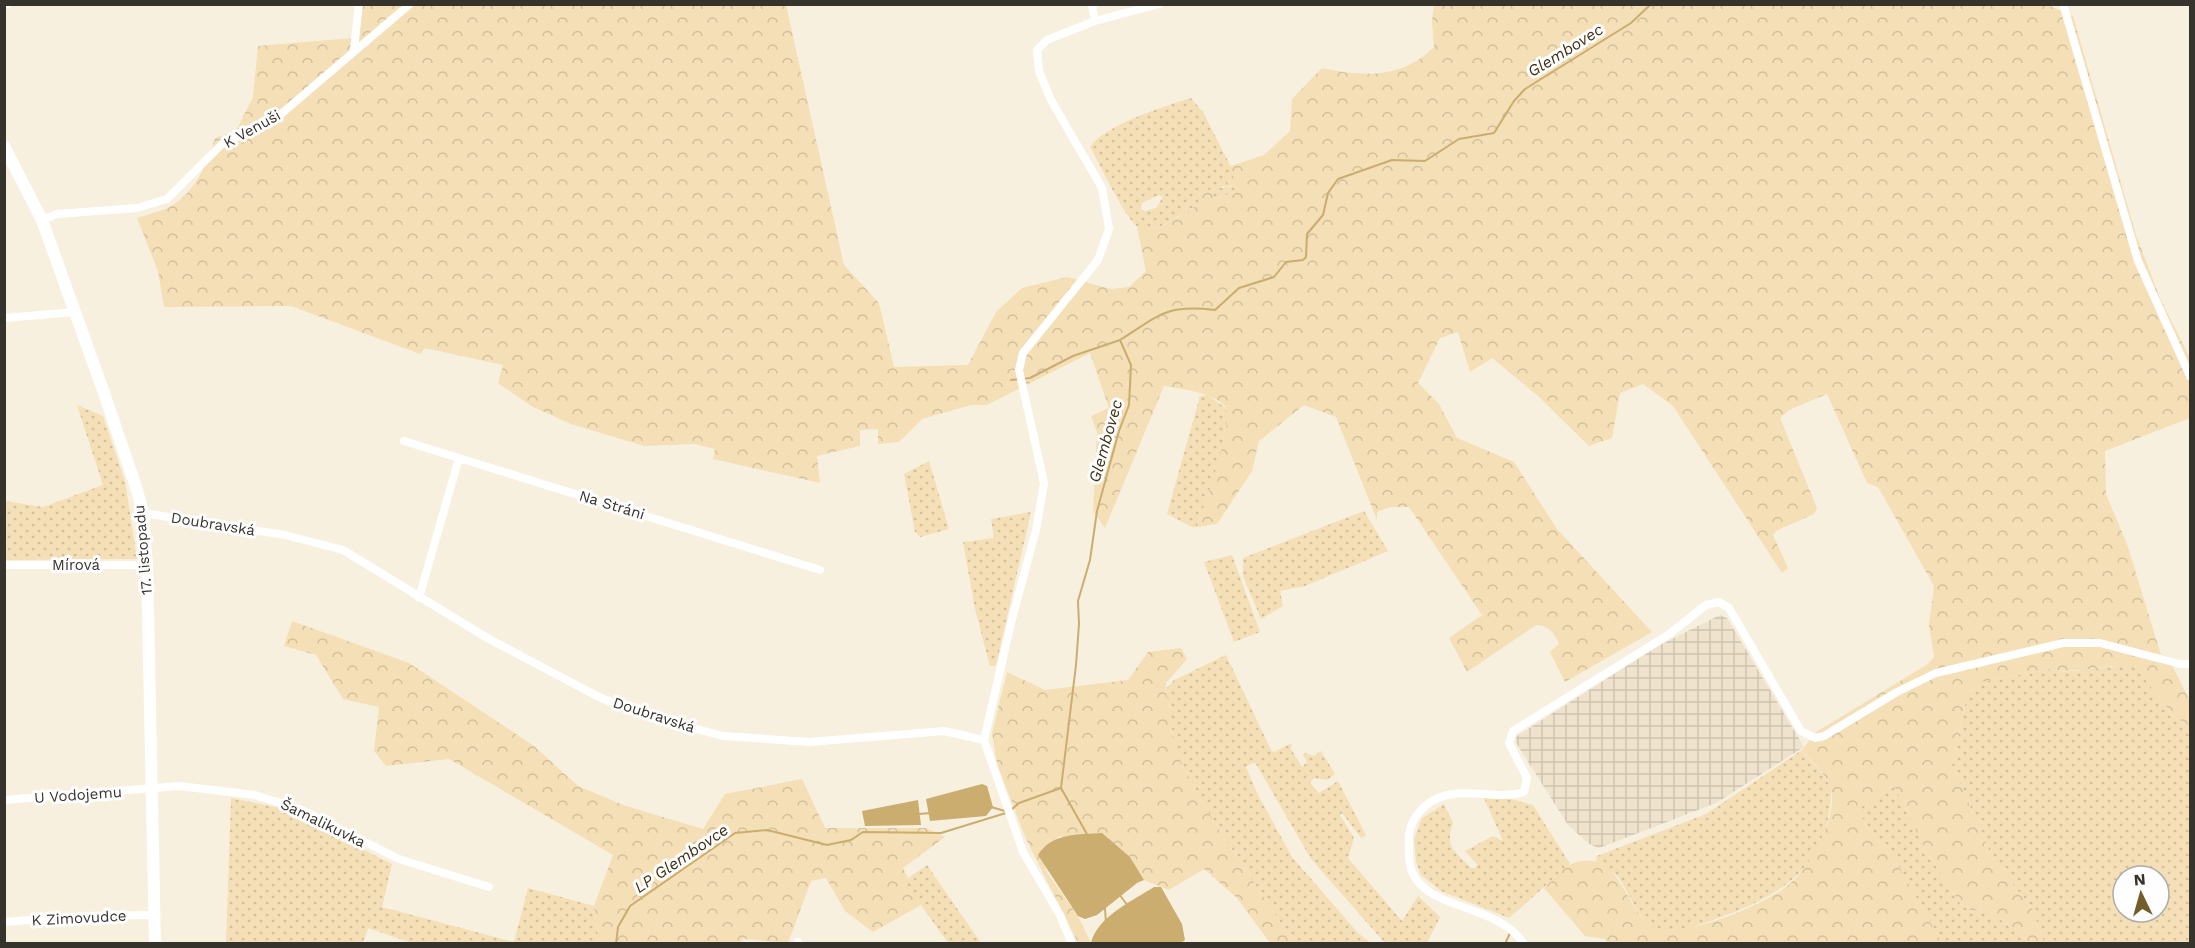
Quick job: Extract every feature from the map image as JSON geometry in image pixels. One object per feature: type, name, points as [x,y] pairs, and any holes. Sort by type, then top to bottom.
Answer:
[{"type":"main road","name":"17. listopadu","points":[[4,146],[10,170],[42,220],[76,312],[142,513],[147,565],[155,944]]},
{"type":"street","points":[[354,50],[359,4]]},
{"type":"street","name":"K Venuši","points":[[42,220],[57,214],[138,208],[167,199],[222,144],[274,120],[410,4]]},
{"type":"street","points":[[1092,4],[1095,21]]},
{"type":"street","points":[[1072,944],[1060,915],[1023,852],[984,740],[1012,619],[1036,530],[1044,483],[1018,370],[1023,353],[1098,260],[1109,229],[1102,188],[1051,100],[1039,71],[1037,50],[1047,40],[1095,21],[1159,4]]},
{"type":"street","points":[[2063,4],[2138,261],[2190,376]]},
{"type":"street","points":[[4,318],[76,312]]},
{"type":"street","name":"Na Stráni","points":[[404,441],[820,570]]},
{"type":"street","points":[[419,598],[459,458]]},
{"type":"street","name":"Doubravská","points":[[142,513],[285,535],[344,550],[419,598],[599,697],[637,712],[723,736],[809,742],[944,731],[984,740]]},
{"type":"street","name":"Mírová","points":[[4,565],[147,565]]},
{"type":"street","points":[[1524,944],[1508,925],[1438,896],[1423,886],[1412,873],[1409,860],[1408,834],[1413,821],[1426,805],[1454,792],[1524,792],[1527,778],[1509,743],[1513,731],[1668,635],[1706,605],[1719,602],[1729,608],[1801,731],[1815,738],[1824,736],[1915,681],[1936,673],[2063,643],[2100,643],[2180,664],[2190,664]]},
{"type":"street","name":"Šamalikuvka","points":[[152,790],[179,786],[219,789],[276,800],[314,816],[399,859],[489,887]]},
{"type":"street","name":"U Vodojemu","points":[[4,800],[152,790]]},
{"type":"street","name":"K Zimovudce","points":[[4,922],[86,916],[154,915]]},
{"type":"shaded area","points":[[1720,615],[1727,618],[1804,747],[1716,803],[1599,848],[1589,844],[1568,825],[1515,741],[1517,736],[1658,646]]},
{"type":"shaded area","points":[[982,784],[987,786],[993,807],[986,816],[930,821],[926,799]]},
{"type":"shaded area","points":[[918,800],[921,825],[865,826],[862,811]]},
{"type":"shaded area","points":[[1102,833],[1130,857],[1144,880],[1097,915],[1085,919],[1078,916],[1038,855],[1058,838]]},
{"type":"shaded area","points":[[1154,887],[1161,887],[1182,924],[1185,940],[1179,944],[1091,943],[1100,925],[1126,904]]},
{"type":"green space","points":[[356,5],[786,5],[844,265],[879,303],[894,367],[968,365],[996,312],[1022,288],[1067,277],[1111,289],[1129,287],[1146,271],[1137,227],[1146,229],[1164,225],[1205,203],[1196,191],[1201,188],[1211,190],[1214,199],[1236,192],[1236,186],[1217,187],[1224,182],[1234,181],[1231,166],[1264,155],[1290,131],[1292,99],[1322,68],[1352,73],[1381,73],[1409,65],[1422,57],[1434,47],[1432,20],[1434,5],[2048,5],[2073,16],[2136,235],[2160,298],[2190,358],[2190,418],[2105,451],[2106,494],[2127,544],[2161,655],[2168,657],[2190,701],[2190,727],[2172,714],[2134,665],[2065,671],[2050,669],[1981,682],[1967,696],[1952,765],[1993,859],[2033,910],[2044,943],[2028,943],[2020,932],[1984,909],[1972,911],[1961,905],[1925,849],[1896,789],[1891,787],[1857,810],[1881,846],[1897,863],[1942,943],[1608,943],[1605,939],[1585,936],[1544,888],[1571,864],[1588,860],[1601,863],[1612,871],[1644,919],[1654,927],[1666,930],[1682,929],[1720,919],[1757,904],[1783,889],[1801,872],[1814,853],[1826,827],[1832,806],[1832,792],[1828,781],[1802,750],[1816,732],[1928,664],[1934,657],[1929,625],[1934,586],[1878,487],[1867,483],[1827,394],[1789,410],[1780,418],[1817,508],[1814,514],[1776,531],[1773,535],[1788,568],[1782,573],[1673,406],[1643,384],[1620,393],[1612,438],[1589,446],[1538,396],[1492,358],[1470,372],[1458,332],[1440,338],[1418,383],[1439,404],[1457,438],[1514,462],[1557,529],[1652,632],[1565,682],[1550,652],[1559,644],[1557,640],[1547,628],[1536,625],[1467,672],[1449,638],[1482,615],[1409,507],[1390,507],[1377,512],[1377,520],[1336,417],[1304,405],[1259,441],[1252,471],[1217,524],[1197,527],[1223,445],[1227,414],[1225,406],[1212,397],[1164,386],[1105,528],[1093,511],[1097,432],[1091,416],[1109,408],[1090,353],[987,405],[971,405],[922,419],[899,442],[878,444],[878,429],[860,430],[860,446],[817,456],[820,483],[713,459],[715,449],[694,444],[644,446],[571,424],[533,407],[498,383],[503,365],[425,348],[420,354],[291,306],[164,307],[158,271],[137,218],[165,209],[181,199],[200,176],[215,138],[236,131],[253,97],[258,46],[352,38]]},
{"type":"green space","points":[[1191,98],[1203,112],[1234,173],[1234,181],[1224,182],[1220,188],[1236,186],[1236,192],[1213,199],[1211,190],[1196,191],[1205,203],[1156,228],[1142,229],[1126,213],[1090,147],[1097,139],[1121,124]],"holes":[[[1159,195],[1163,197],[1156,208],[1145,211],[1141,209],[1142,203]]]},
{"type":"green space","points":[[1207,395],[1226,408],[1226,432],[1197,527],[1192,527],[1167,514],[1200,396]]},
{"type":"green space","points":[[77,405],[103,416],[125,481],[137,559],[5,560],[5,501],[43,507],[103,485]]},
{"type":"green space","points":[[929,461],[949,529],[920,537],[915,532],[904,474]]},
{"type":"green space","points":[[1364,511],[1388,551],[1305,586],[1280,591],[1283,606],[1261,619],[1243,576],[1243,558]]},
{"type":"green space","points":[[1031,512],[997,661],[995,666],[990,666],[975,609],[963,542],[994,538],[991,519]]},
{"type":"green space","points":[[1232,555],[1260,632],[1234,642],[1204,562]]},
{"type":"green space","points":[[292,621],[409,663],[534,746],[578,786],[626,806],[703,829],[725,794],[802,779],[825,828],[926,828],[945,837],[903,868],[908,878],[904,881],[921,905],[873,932],[845,911],[826,878],[811,881],[788,943],[743,939],[741,944],[599,943],[594,906],[613,855],[449,759],[386,766],[374,751],[379,707],[343,699],[316,655],[284,646]]},
{"type":"green space","points":[[1181,648],[1187,659],[1166,683],[1166,689],[1173,736],[1182,765],[1214,822],[1294,943],[1270,943],[1237,898],[1204,869],[1169,890],[1144,880],[1130,857],[1060,836],[1042,848],[1046,871],[1078,916],[1091,943],[1078,943],[1026,839],[997,764],[992,733],[1007,672],[1045,690],[1128,680],[1148,652]]},
{"type":"green space","points":[[1226,655],[1271,750],[1274,752],[1292,743],[1291,749],[1302,767],[1307,762],[1303,755],[1305,753],[1314,756],[1321,751],[1335,774],[1327,780],[1314,778],[1310,783],[1319,793],[1338,781],[1366,835],[1361,838],[1342,813],[1340,815],[1354,838],[1348,858],[1402,921],[1418,896],[1440,917],[1427,943],[1385,943],[1311,859],[1256,764],[1252,763],[1246,767],[1258,795],[1292,857],[1358,933],[1371,943],[1294,943],[1214,822],[1182,765],[1173,736],[1166,689],[1174,680]]},
{"type":"green space","points":[[2134,665],[2172,714],[2190,727],[2190,943],[2044,943],[2033,910],[1993,859],[1952,765],[1967,696],[1981,682],[2050,669],[2077,671]]},
{"type":"green space","points":[[1802,750],[1821,772],[1831,789],[1824,835],[1815,854],[1803,870],[1788,883],[1753,904],[1699,925],[1677,930],[1662,930],[1643,919],[1618,877],[1596,861],[1597,856],[1706,814]]},
{"type":"green space","points":[[1891,787],[1896,789],[1925,849],[1961,905],[1972,911],[1984,909],[2020,932],[2028,943],[1942,943],[1897,863],[1881,846],[1857,810]]},
{"type":"green space","points":[[1483,796],[1507,798],[1533,805],[1570,864],[1509,918],[1441,891],[1421,875],[1416,862],[1414,839],[1422,818],[1444,804],[1453,823],[1450,838],[1453,848],[1471,868],[1476,868],[1477,864],[1465,851],[1493,836],[1503,841]]},
{"type":"green space","points":[[231,798],[280,808],[392,864],[382,907],[514,942],[528,888],[594,906],[599,943],[412,943],[368,928],[363,943],[226,944]]},
{"type":"green space","points":[[927,865],[981,943],[948,943],[904,881]]},
{"type":"waterway","name":"Glembovec","points":[[1088,836],[1061,788],[1076,665],[1078,601],[1090,560],[1097,511],[1119,431],[1129,405],[1131,365],[1120,340],[1164,313],[1185,309],[1215,310],[1239,288],[1274,277],[1286,262],[1303,260],[1306,257],[1307,234],[1323,215],[1328,193],[1338,179],[1392,160],[1425,161],[1459,139],[1494,133],[1514,101],[1525,89],[1631,23],[1651,4]]},
{"type":"waterway","name":"LP Glembovce","points":[[1011,380],[1030,378],[1073,356],[1120,340]]},
{"type":"waterway","name":"LP Glembovce","points":[[1011,810],[1019,803],[1061,788]]},
{"type":"waterway","points":[[991,807],[1005,811]]},
{"type":"waterway","points":[[919,814],[931,813]]},
{"type":"waterway","name":"LP Glembovce","points":[[616,944],[618,927],[630,906],[735,833],[767,830],[827,845],[851,840],[863,832],[941,833],[1006,813]]},
{"type":"waterway","points":[[1119,894],[1128,906]]},
{"type":"waterway","name":"Glembovec","points":[[1105,908],[1106,923]]},
{"type":"waterway","points":[[1505,944],[1510,933]]}]
